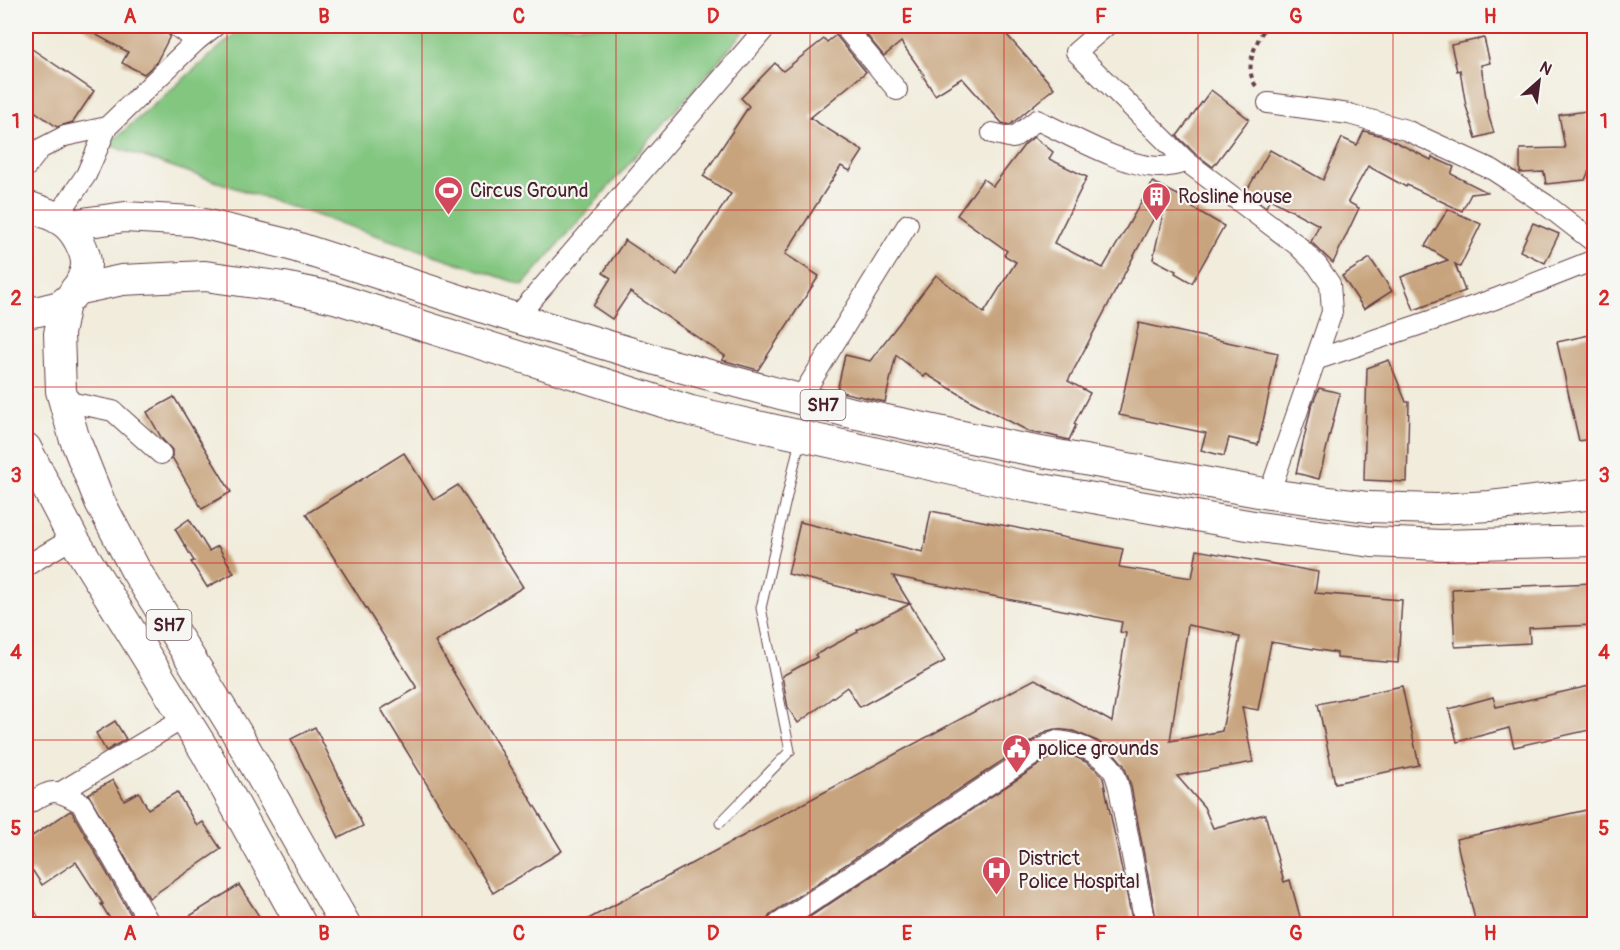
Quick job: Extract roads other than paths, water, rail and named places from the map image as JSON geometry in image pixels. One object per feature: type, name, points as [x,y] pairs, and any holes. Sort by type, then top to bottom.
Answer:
[{"type":"main road","points":[[26,206],[43,211],[62,222]]},
{"type":"main road","name":"SH7","points":[[62,222],[125,217],[192,221],[287,244],[516,318],[676,366],[848,412],[1014,447],[1269,494],[1368,507],[1437,509],[1490,506],[1594,494]]},
{"type":"main road","name":"SH7","points":[[62,222],[80,244],[86,262],[83,275],[70,297],[59,334],[58,358],[61,391],[74,437],[100,502],[135,569],[236,732],[345,924]]},
{"type":"main road","name":"SH7","points":[[26,312],[51,308],[70,297],[122,280],[205,276],[284,287],[336,298],[691,411],[1019,485],[1258,527],[1372,542],[1442,545],[1594,541]]},
{"type":"main road","name":"SH7","points":[[26,448],[74,538],[205,751],[301,924]]},
{"type":"street","points":[[176,26],[196,41]]},
{"type":"street","points":[[62,222],[107,127],[196,41],[215,26]]},
{"type":"street","points":[[516,318],[767,26]]},
{"type":"street","points":[[844,26],[897,90]]},
{"type":"street","points":[[1106,26],[1076,52],[1187,162],[1297,245],[1317,265],[1330,284],[1332,312],[1269,494]]},
{"type":"street","points":[[1268,103],[1349,114],[1406,130],[1493,170],[1545,204],[1594,242]]},
{"type":"street","points":[[992,133],[1013,138],[1037,120],[1142,165],[1161,167],[1187,162]]},
{"type":"street","points":[[26,167],[40,148],[65,136],[107,127]]},
{"type":"street","points":[[800,399],[908,224]]},
{"type":"street","points":[[1315,360],[1496,299],[1594,260]]},
{"type":"street","points":[[64,401],[113,411],[161,454]]},
{"type":"street","points":[[26,566],[74,538]]},
{"type":"street","points":[[61,792],[184,718]]},
{"type":"street","points":[[778,924],[1054,741],[1069,741],[1087,749],[1112,767],[1119,788],[1145,924]]},
{"type":"street","points":[[26,805],[49,791],[61,792],[81,803],[150,924]]},
{"type":"street","points":[[26,916],[30,924]]},
{"type":"lane","points":[[720,823],[790,751],[762,608],[801,435]]},
{"type":"place","name":"Circus Ground","points":[[449,216]]},
{"type":"place","name":"Rosline house","points":[[1157,222]]},
{"type":"place","name":"police grounds","points":[[1017,774]]},
{"type":"place","name":"District Police Hospital","points":[[997,896]]}]
